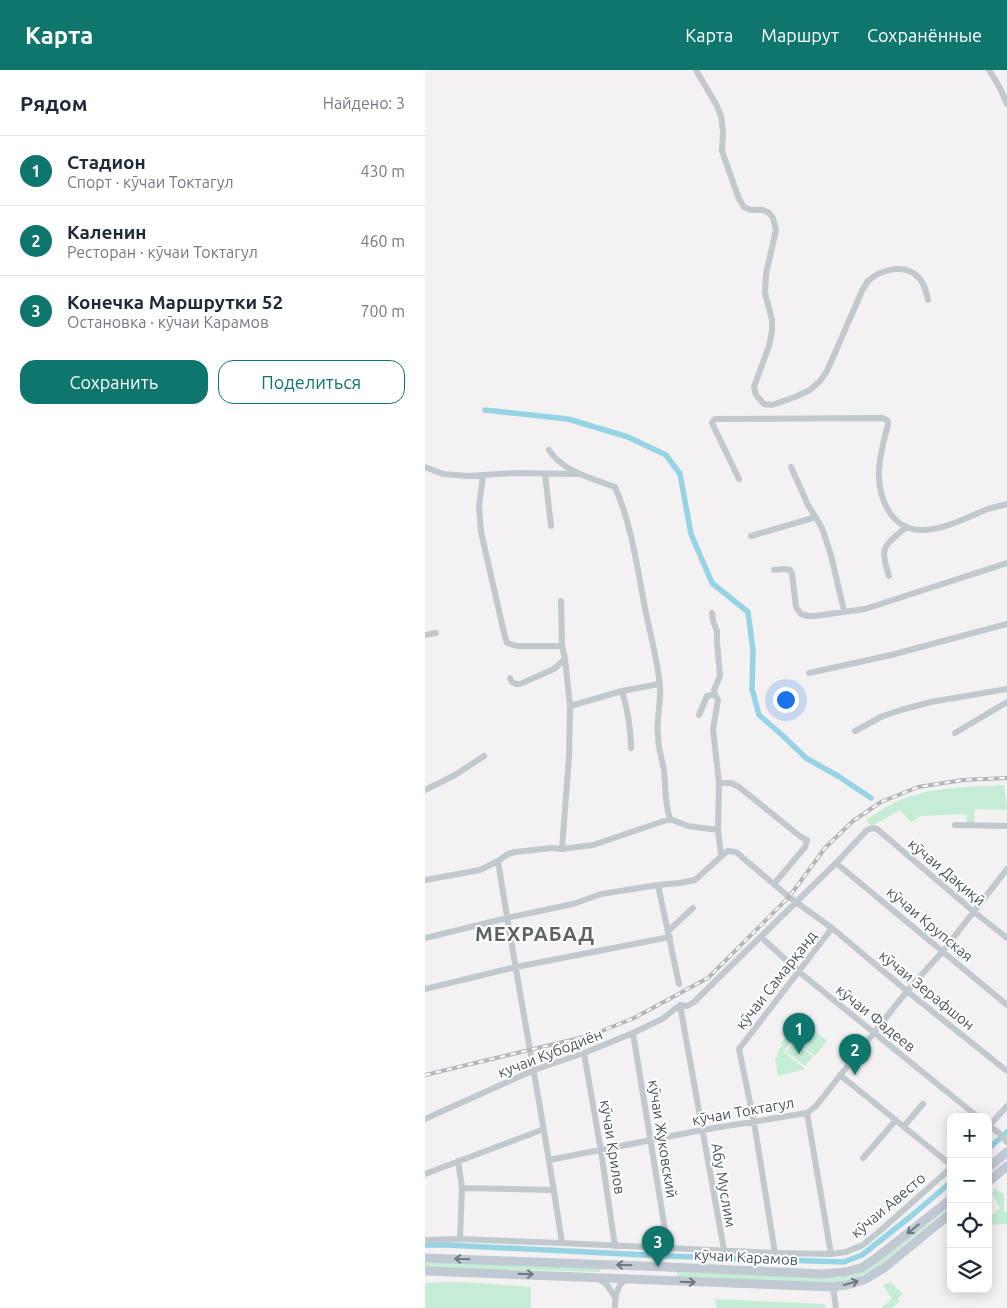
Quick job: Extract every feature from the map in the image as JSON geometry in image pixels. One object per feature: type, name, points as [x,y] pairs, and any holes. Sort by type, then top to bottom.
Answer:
[{"type":"main road","points":[[992,1165],[1007,1152]]},
{"type":"main road","points":[[992,1179],[1007,1166]]},
{"type":"main road","name":"кӯчаи Карамов","points":[[425,1258],[667,1266],[823,1274],[845,1272],[861,1268],[875,1259],[947,1202]]},
{"type":"main road","name":"кӯчаи Карамов","points":[[425,1271],[666,1281],[847,1285],[866,1279],[884,1268],[947,1216]]},
{"type":"main road","points":[[586,1264],[583,1271],[587,1277]]},
{"type":"main road","points":[[666,1281],[667,1266]]},
{"type":"street","points":[[696,70],[721,116],[723,132],[722,151],[739,200],[744,208],[763,210],[769,213],[773,218],[776,230],[766,274],[765,293],[771,320],[769,346],[754,387],[755,395],[759,401],[772,405],[810,390],[820,381],[827,371],[862,291],[868,282],[878,274],[901,269],[911,272],[919,277],[925,286],[928,300]]},
{"type":"street","points":[[989,70],[1007,104]]},
{"type":"street","points":[[739,479],[713,423],[715,419],[883,418],[889,424],[878,476],[881,492],[886,508],[895,520],[905,528],[922,530],[940,527],[1007,504]]},
{"type":"street","points":[[549,450],[552,456],[579,474],[615,487],[625,513],[639,568],[659,684],[658,736],[664,772],[666,807],[670,819]]},
{"type":"street","points":[[425,467],[443,474],[468,476],[579,474]]},
{"type":"street","points":[[791,467],[808,505],[822,528],[831,555],[844,611]]},
{"type":"street","points":[[545,474],[551,526]]},
{"type":"street","points":[[483,476],[479,506],[481,532],[507,643],[517,646],[562,646]]},
{"type":"street","points":[[751,536],[816,517]]},
{"type":"street","points":[[889,576],[883,557],[884,549],[890,540],[905,528]]},
{"type":"street","points":[[774,570],[790,570],[798,611],[803,616],[815,616],[865,609],[1007,563]]},
{"type":"street","points":[[561,601],[562,646],[569,706],[569,757],[562,849]]},
{"type":"street","points":[[712,613],[717,631],[720,676],[714,690],[718,703],[713,738],[719,783],[718,830],[721,855]]},
{"type":"street","points":[[809,673],[891,655],[1007,624]]},
{"type":"street","points":[[425,635],[436,633]]},
{"type":"street","points":[[509,678],[512,682],[520,684],[554,669],[565,660]]},
{"type":"street","points":[[569,706],[621,691],[659,684]]},
{"type":"street","points":[[855,731],[883,716],[901,710],[931,702],[1007,689]]},
{"type":"street","points":[[621,691],[631,728],[631,748]]},
{"type":"street","points":[[699,715],[707,696],[715,694]]},
{"type":"street","points":[[955,733],[1007,702]]},
{"type":"street","points":[[425,790],[455,775],[484,756]]},
{"type":"street","points":[[719,783],[739,787],[807,840],[805,847],[774,884]]},
{"type":"street","points":[[425,880],[480,870],[508,854],[523,850],[562,849],[593,845],[670,819],[688,826],[718,830]]},
{"type":"street","points":[[955,825],[1007,826]]},
{"type":"street","name":"кучаи Кубодиён","points":[[425,1119],[534,1070],[584,1053],[633,1033],[662,1019],[681,1005],[687,1006],[694,1002],[869,829]]},
{"type":"street","name":"кӯчаи Дақиқӣ","points":[[869,829],[877,830],[1007,938]]},
{"type":"street","points":[[425,938],[573,904],[601,894],[695,880],[721,855],[728,851],[736,852],[796,902],[832,928]]},
{"type":"street","points":[[497,861],[534,1070],[562,1244]]},
{"type":"street","name":"кӯчаи Крупская","points":[[836,863],[1007,1005]]},
{"type":"street","name":"кӯчаи Токтагул","points":[[549,1160],[702,1130],[807,1113],[816,1106],[907,991],[943,951],[1007,869]]},
{"type":"street","points":[[659,884],[679,984]]},
{"type":"street","points":[[425,989],[515,967],[669,934],[693,908]]},
{"type":"street","name":"кӯчаи Самарқанд","points":[[775,1253],[754,1122],[739,1050],[832,928]]},
{"type":"street","name":"кӯчаи Зерафшон","points":[[832,928],[1007,1071]]},
{"type":"street","name":"кӯчаи Фадеев","points":[[761,937],[798,971],[973,1113]]},
{"type":"street","name":"Абу Муслим","points":[[681,1005],[724,1250]]},
{"type":"street","name":"кӯчаи Жуковский","points":[[633,1033],[668,1248]]},
{"type":"street","name":"кӯчаи Крилов","points":[[584,1053],[615,1246]]},
{"type":"street","points":[[840,1075],[947,1163]]},
{"type":"street","points":[[904,1126],[923,1104]]},
{"type":"street","points":[[992,1121],[1007,1106]]},
{"type":"street","points":[[807,1113],[831,1254]]},
{"type":"street","points":[[863,1158],[896,1120]]},
{"type":"street","points":[[992,1128],[1006,1141]]},
{"type":"street","points":[[425,1174],[544,1129]]},
{"type":"street","points":[[458,1161],[462,1188],[460,1239]]},
{"type":"street","name":"кӯчаи Авесто","points":[[425,1240],[460,1239],[775,1253],[831,1254],[847,1252],[863,1245],[947,1170]]},
{"type":"street","points":[[462,1188],[554,1190]]},
{"type":"street","points":[[597,1277],[607,1285],[615,1297]]},
{"type":"street","points":[[615,1308],[615,1297],[618,1288],[626,1278]]},
{"type":"street","points":[[833,1286],[836,1308]]},
{"type":"green space","points":[[1004,785],[1007,810],[975,809],[974,823],[967,823],[966,814],[921,816],[911,822],[900,810],[872,826],[866,820],[896,802],[926,792],[959,787]]},
{"type":"green space","points":[[802,1013],[812,1020],[809,1023],[813,1026],[812,1029],[827,1041],[815,1056],[792,1040],[784,1052],[805,1069],[778,1076],[775,1058],[778,1057],[777,1052],[783,1045],[781,1043],[795,1026],[793,1024]]},
{"type":"green space","points":[[793,1042],[813,1056],[805,1066],[786,1052]]},
{"type":"green space","points":[[995,1189],[1004,1194],[1004,1212],[1007,1212],[1007,1224],[992,1225],[992,1215],[1000,1208],[992,1193]]},
{"type":"green space","points":[[947,1205],[947,1209],[874,1270],[840,1282],[823,1284],[677,1277],[677,1272],[839,1278],[856,1274],[873,1266]]},
{"type":"green space","points":[[425,1261],[601,1267],[600,1272],[425,1267]]},
{"type":"green space","points":[[465,1282],[531,1287],[531,1308],[425,1308],[425,1283]]},
{"type":"green space","points":[[890,1282],[903,1294],[898,1298],[900,1301],[892,1308],[884,1308],[883,1306],[892,1299],[883,1285]]},
{"type":"green space","points":[[715,1299],[824,1304],[827,1308],[717,1308]]},
{"type":"waterway","points":[[485,410],[568,419],[628,437],[666,455],[680,474],[691,534],[712,583],[748,612],[753,650],[752,689],[759,715],[806,758],[871,798]]},
{"type":"waterway","points":[[992,1145],[1007,1132]]},
{"type":"waterway","points":[[425,1245],[844,1262],[862,1255],[947,1185]]},
{"type":"railway","points":[[425,1075],[592,1035],[634,1018],[708,978],[789,897],[825,848],[853,821],[881,802],[918,787],[963,780],[1007,778]]},
{"type":"place","name":"Стадион","points":[[799,1054]]},
{"type":"place","name":"Каленин","points":[[855,1075]]},
{"type":"place","name":"Конечка Маршрутки 52","points":[[658,1267]]},
{"type":"district","name":"МЕХРАБАД","points":[[535,933]]}]
